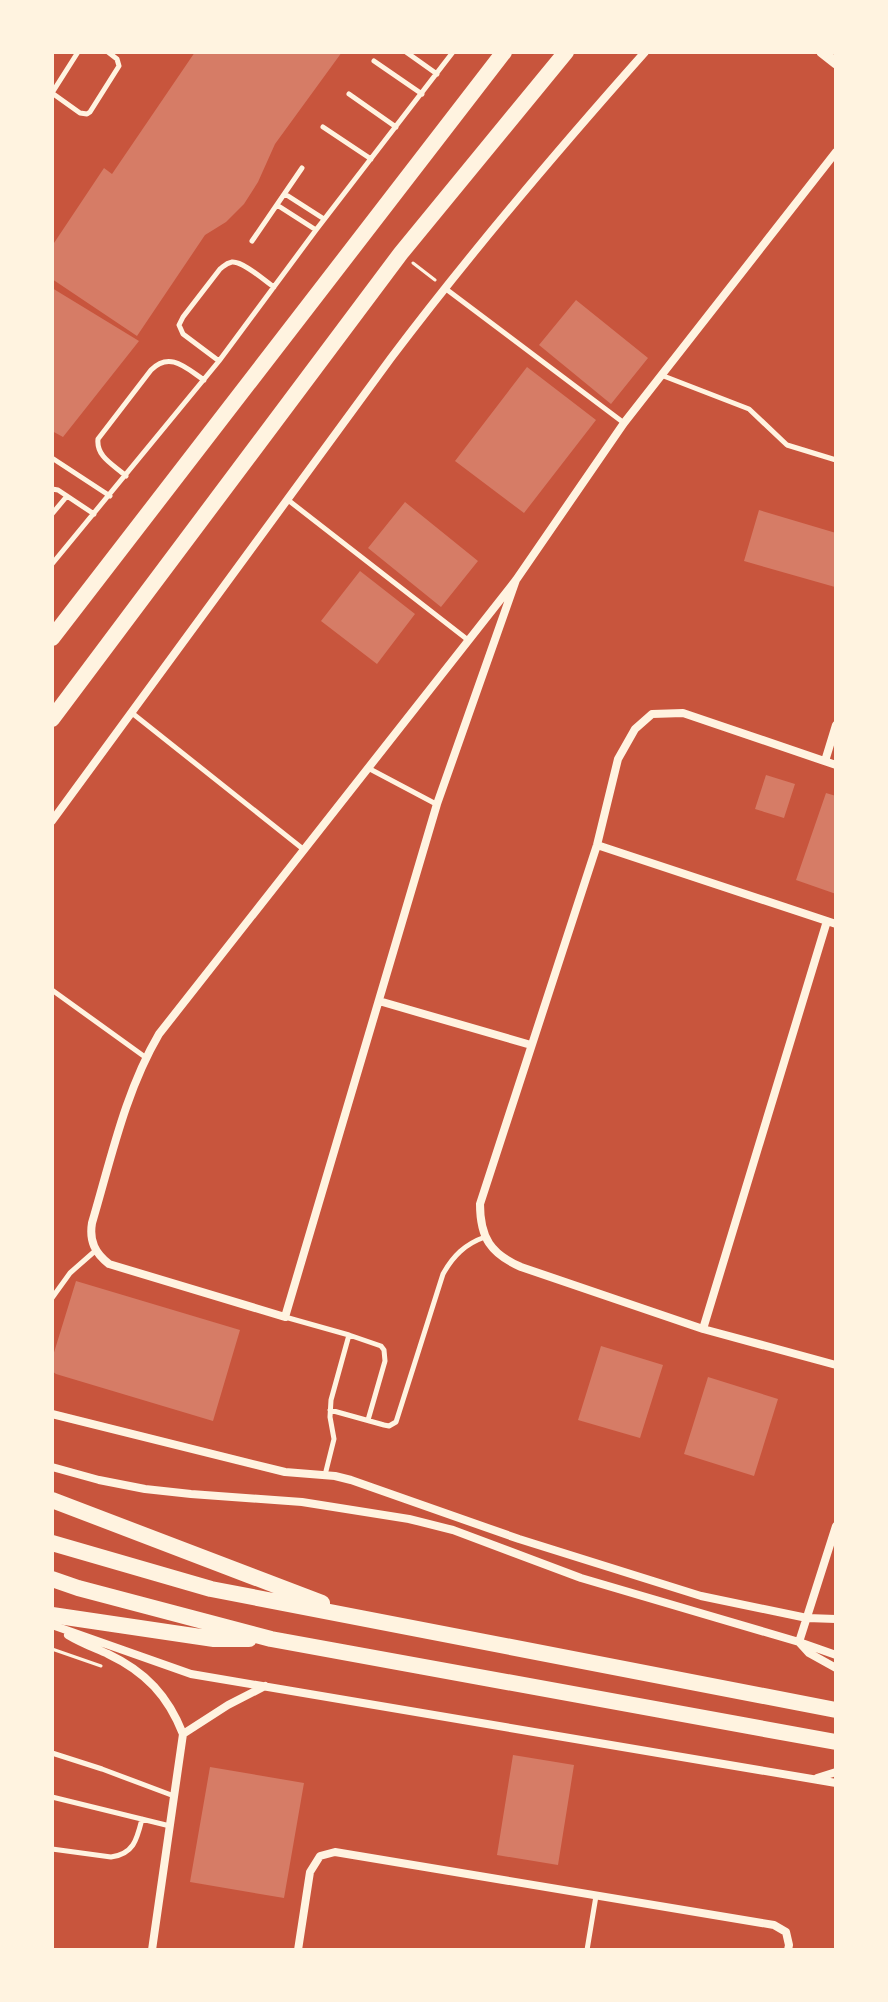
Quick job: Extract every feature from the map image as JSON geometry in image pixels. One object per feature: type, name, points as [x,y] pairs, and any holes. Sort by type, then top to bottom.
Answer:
[{"type":"highway","points":[[52,638],[504,52]]},
{"type":"highway","points":[[52,719],[401,253],[566,52]]},
{"type":"highway","points":[[52,621],[91,587]]},
{"type":"highway","points":[[52,1500],[364,1620]]},
{"type":"highway","points":[[52,1543],[211,1589],[836,1710]]},
{"type":"highway","points":[[52,1579],[271,1639],[836,1742]]},
{"type":"highway","points":[[54,1622],[214,1639],[271,1639]]},
{"type":"street","points":[[52,821],[444,288],[645,52]]},
{"type":"street","points":[[822,52],[836,63]]},
{"type":"street","points":[[516,580],[437,804],[285,1317],[117,1268],[101,1259],[91,1236],[92,1223],[132,1088],[145,1057],[175,1013],[516,580],[624,423],[836,152]]},
{"type":"street","points":[[836,765],[683,713],[652,714],[635,729],[618,759],[597,845],[480,1204],[480,1221],[485,1237],[507,1261],[703,1329],[836,1365]]},
{"type":"street","points":[[825,761],[836,725]]},
{"type":"street","points":[[597,845],[831,922],[703,1329]]},
{"type":"street","points":[[379,1001],[531,1045]]},
{"type":"street","points":[[52,1414],[285,1472],[351,1480],[532,1543],[701,1596],[807,1618],[836,1619]]},
{"type":"street","points":[[52,1467],[145,1489],[302,1502],[409,1519],[453,1530],[581,1578],[836,1655]]},
{"type":"street","points":[[799,1642],[836,1526]]},
{"type":"street","points":[[54,1622],[191,1674],[836,1783]]},
{"type":"street","points":[[54,1622],[75,1640],[112,1656],[146,1678],[165,1698],[183,1734],[152,1950]]},
{"type":"street","points":[[799,1642],[809,1653],[836,1668]]},
{"type":"street","points":[[183,1734],[265,1686]]},
{"type":"street","points":[[812,1779],[836,1772]]},
{"type":"street","points":[[298,1950],[310,1872],[320,1856],[335,1852],[774,1925],[786,1932],[788,1950]]},
{"type":"lane","points":[[78,52],[52,93],[80,113],[87,114],[119,66],[117,59],[108,52]]},
{"type":"lane","points":[[406,52],[437,74]]},
{"type":"lane","points":[[52,564],[219,361],[453,52]]},
{"type":"lane","points":[[374,61],[422,94]]},
{"type":"lane","points":[[349,94],[396,127]]},
{"type":"lane","points":[[323,127],[371,159]]},
{"type":"lane","points":[[252,241],[302,168]]},
{"type":"lane","points":[[285,194],[324,219]]},
{"type":"lane","points":[[277,205],[316,230]]},
{"type":"lane","points":[[219,361],[183,334],[179,325],[183,317],[228,263],[242,265],[274,287]]},
{"type":"lane","points":[[444,288],[624,423]]},
{"type":"lane","points":[[126,476],[98,451],[98,439],[151,370],[161,362],[174,362],[204,380]]},
{"type":"lane","points":[[661,375],[749,409],[787,445],[836,460]]},
{"type":"lane","points":[[52,458],[110,496]]},
{"type":"lane","points":[[52,489],[94,514]]},
{"type":"lane","points":[[52,514],[67,496]]},
{"type":"lane","points":[[288,500],[469,640]]},
{"type":"lane","points":[[132,713],[304,850]]},
{"type":"lane","points":[[368,768],[437,804]]},
{"type":"lane","points":[[52,990],[145,1057]]},
{"type":"lane","points":[[330,1410],[389,1426],[396,1422],[443,1274],[457,1254],[475,1240],[485,1237]]},
{"type":"lane","points":[[52,1298],[70,1273],[95,1251]]},
{"type":"lane","points":[[285,1317],[377,1343],[384,1350],[386,1355],[368,1421]]},
{"type":"lane","points":[[325,1475],[334,1439],[330,1410],[349,1335]]},
{"type":"lane","points":[[52,1753],[174,1796]]},
{"type":"lane","points":[[52,1797],[170,1826]]},
{"type":"lane","points":[[52,1849],[119,1856],[132,1848],[142,1819]]},
{"type":"lane","points":[[587,1950],[596,1896]]},
{"type":"path","points":[[401,253],[444,288]]},
{"type":"building","points":[[195,52],[342,52],[275,144],[244,204],[226,222],[205,235],[137,336],[52,279],[52,246],[104,168],[112,174]]},
{"type":"building","points":[[52,288],[139,341],[63,437],[52,431]]},
{"type":"building","points":[[576,300],[648,358],[611,404],[539,345]]},
{"type":"building","points":[[527,367],[596,420],[524,513],[455,461]]},
{"type":"building","points":[[405,502],[478,561],[441,607],[368,548]]},
{"type":"building","points":[[759,510],[836,533],[835,587],[744,561]]},
{"type":"building","points":[[360,571],[415,614],[377,664],[321,621]]},
{"type":"building","points":[[766,775],[795,784],[784,818],[755,809]]},
{"type":"building","points":[[826,793],[836,796],[836,894],[796,880]]},
{"type":"building","points":[[76,1281],[240,1330],[213,1421],[52,1371],[52,1359]]},
{"type":"building","points":[[601,1346],[663,1365],[640,1438],[578,1420]]},
{"type":"building","points":[[708,1377],[778,1399],[754,1476],[684,1454]]},
{"type":"building","points":[[513,1755],[574,1765],[558,1865],[497,1855]]},
{"type":"building","points":[[210,1767],[304,1783],[284,1898],[190,1882]]}]
